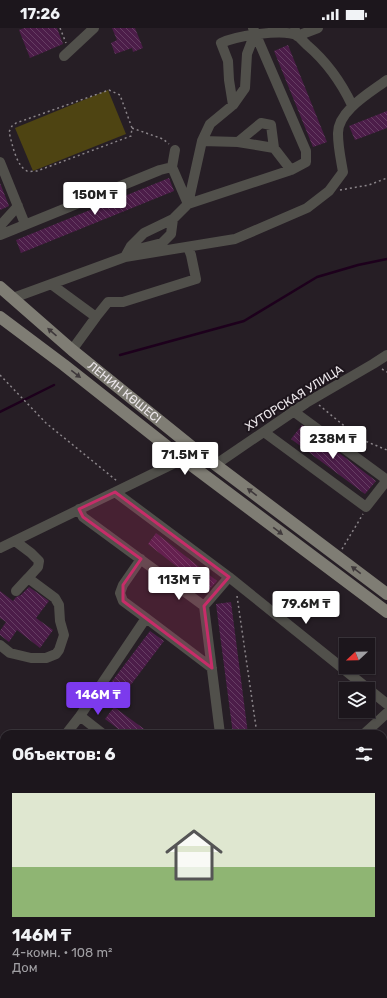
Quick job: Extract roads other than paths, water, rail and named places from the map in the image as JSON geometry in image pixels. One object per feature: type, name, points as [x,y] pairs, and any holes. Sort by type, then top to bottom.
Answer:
[{"type":"main road","name":"ЛЕНИН КӨШЕСІ","points":[[0,287],[72,350],[192,447],[387,594]]},
{"type":"main road","name":"ЛЕНИН КӨШЕСІ","points":[[0,317],[64,365],[183,459],[387,612]]},
{"type":"street","points":[[66,54],[94,28]]},
{"type":"street","points":[[233,105],[228,61],[221,43],[230,39],[244,37],[254,31],[286,33],[318,28]]},
{"type":"street","points":[[188,204],[202,140],[210,124],[233,105],[245,88],[247,54],[254,31]]},
{"type":"street","points":[[125,257],[131,246],[144,232],[173,220],[188,204],[291,170],[306,162],[306,151],[254,31]]},
{"type":"street","points":[[296,32],[319,55],[335,75],[352,105]]},
{"type":"street","points":[[125,257],[235,239],[307,208],[329,191],[343,172],[337,133],[341,122],[352,105],[387,80]]},
{"type":"street","points":[[238,142],[261,123],[271,125],[274,148],[291,170]]},
{"type":"street","points":[[202,140],[238,142],[274,148]]},
{"type":"street","points":[[175,150],[172,167],[188,204]]},
{"type":"street","points":[[0,162],[25,224]]},
{"type":"street","points":[[0,234],[160,170],[172,167]]},
{"type":"street","points":[[0,226],[18,206]]},
{"type":"street","points":[[13,298],[125,257],[142,248],[162,243],[171,234],[173,220]]},
{"type":"street","points":[[72,350],[108,302],[123,302],[196,279],[188,247]]},
{"type":"street","points":[[51,284],[96,317]]},
{"type":"street","name":"ХУТОРСКАЯ УЛИЦА","points":[[215,465],[293,411],[387,355]]},
{"type":"street","points":[[264,432],[366,507],[387,480],[293,411]]},
{"type":"street","points":[[0,548],[183,459],[192,447]]},
{"type":"street","points":[[115,492],[232,580],[387,704]]},
{"type":"street","points":[[79,509],[83,517],[204,606],[220,730]]},
{"type":"street","points":[[14,541],[31,553],[38,561],[38,567],[16,591]]},
{"type":"street","points":[[140,559],[123,585],[120,593],[123,601],[212,668]]},
{"type":"street","points":[[0,646],[10,653],[31,658],[46,658],[56,654],[60,650],[64,634],[60,621],[59,605],[55,598],[28,578]]},
{"type":"street","points":[[204,606],[232,580]]},
{"type":"street","points":[[69,730],[146,618]]},
{"type":"street","points":[[368,730],[387,713]]},
{"type":"street","points":[[80,716],[98,730]]},
{"type":"waterway","points":[[120,355],[244,321],[317,277],[358,265],[387,259]]},
{"type":"waterway","points":[[0,412],[54,385]]}]
